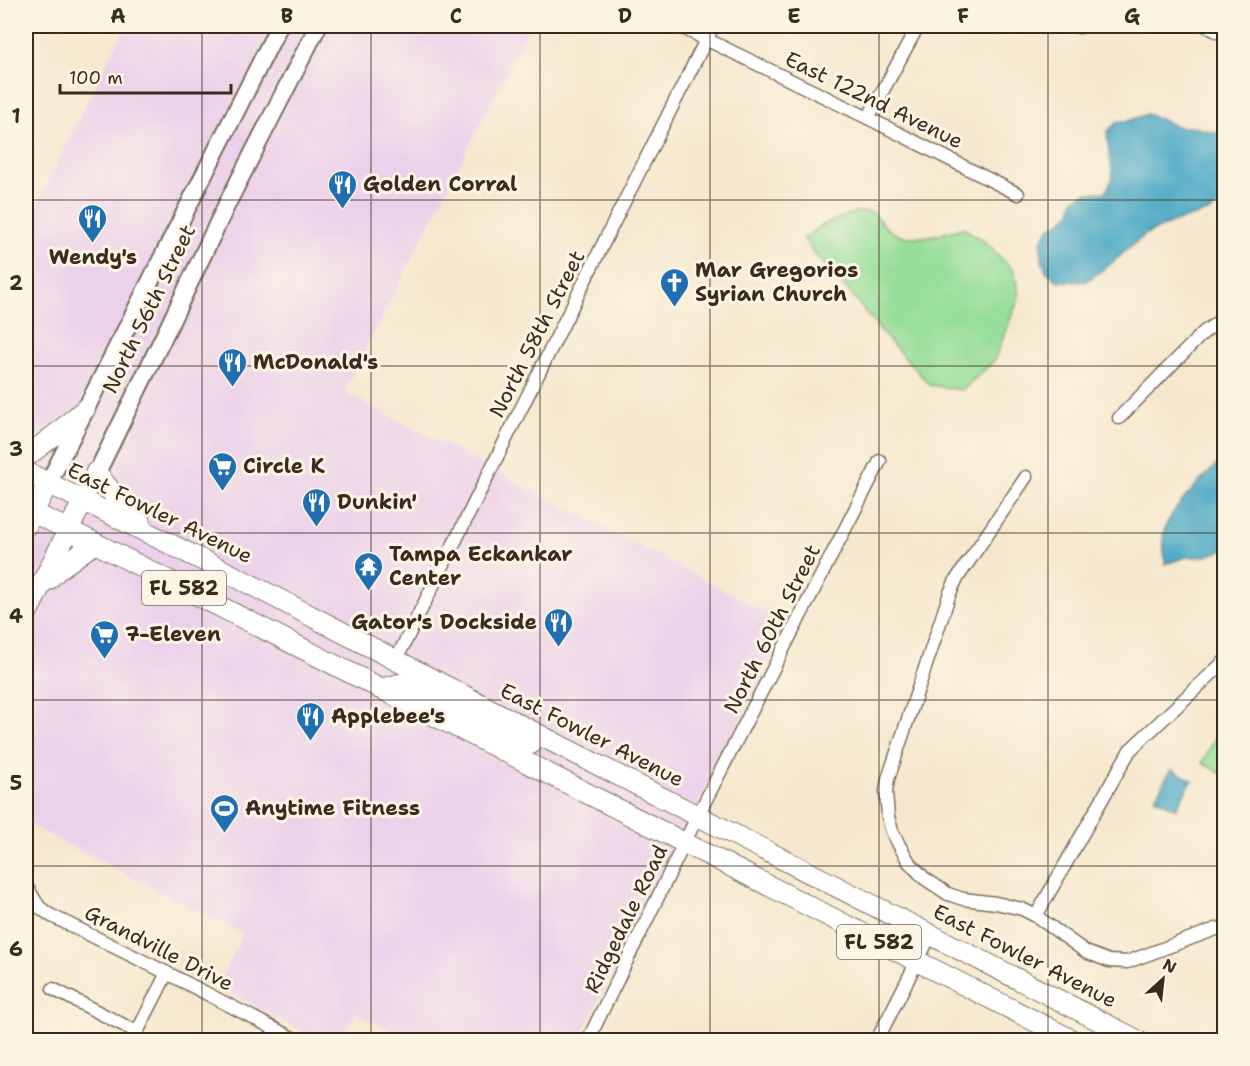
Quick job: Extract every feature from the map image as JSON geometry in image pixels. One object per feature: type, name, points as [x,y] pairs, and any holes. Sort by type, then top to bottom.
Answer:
[{"type":"main road","name":"North 56th Street","points":[[28,516],[48,484],[279,26]]},
{"type":"main road","name":"North 56th Street","points":[[26,615],[228,202],[318,26]]},
{"type":"main road","points":[[26,457],[85,409]]},
{"type":"main road","name":"East Fowler Avenue","points":[[26,472],[1137,1041]]},
{"type":"main road","points":[[96,472],[124,507],[156,537]]},
{"type":"main road","name":"FL 582","points":[[28,516],[68,530],[95,543],[1072,1041]]},
{"type":"main road","points":[[41,586],[59,569],[95,543]]},
{"type":"main road","points":[[380,689],[400,684],[421,691],[540,748],[553,742]]},
{"type":"street","name":"East 122nd Avenue","points":[[679,26],[1018,194]]},
{"type":"street","name":"North 58th Street","points":[[396,660],[713,26]]},
{"type":"street","points":[[868,118],[918,26]]},
{"type":"street","points":[[1207,26],[1224,35]]},
{"type":"street","points":[[1119,418],[1204,332],[1224,318]]},
{"type":"street","name":"North 60th Street","points":[[698,815],[880,461]]},
{"type":"street","points":[[1026,477],[956,580],[950,593],[891,766],[886,804],[892,831],[909,862],[924,878],[948,894],[975,902],[1013,906],[1036,916],[1086,952],[1109,961],[1127,962],[1216,928],[1224,928]]},
{"type":"street","points":[[1036,916],[1130,750],[1224,662]]},
{"type":"street","name":"Ridgedale Road","points":[[588,1041],[698,815]]},
{"type":"street","name":"Grandville Drive","points":[[26,886],[39,907],[50,915],[167,973],[281,1037],[296,1041]]},
{"type":"street","points":[[877,1041],[930,936]]},
{"type":"street","points":[[53,989],[135,1036],[167,973]]},
{"type":"shaded area","points":[[126,26],[530,26],[344,392],[789,624],[579,1040],[409,1040],[356,1013],[340,1040],[319,1040],[217,987],[243,934],[26,823],[26,229],[85,105]]},
{"type":"green space","points":[[855,212],[873,212],[889,230],[905,236],[925,237],[963,228],[982,239],[1014,271],[1019,297],[994,361],[962,390],[930,385],[885,336],[804,239],[823,225]]},
{"type":"green space","points":[[1224,721],[1224,775],[1202,763]]},
{"type":"water","points":[[1147,114],[1180,127],[1192,127],[1224,134],[1224,201],[1211,211],[1174,222],[1146,234],[1107,267],[1085,282],[1058,281],[1046,271],[1042,260],[1041,241],[1050,227],[1062,221],[1071,212],[1074,199],[1085,193],[1106,192],[1113,176],[1107,132],[1118,121],[1128,121]]},
{"type":"water","points":[[1224,459],[1224,550],[1203,557],[1187,557],[1165,564],[1163,534],[1168,522],[1190,492]]},
{"type":"water","points":[[1171,769],[1192,780],[1176,809],[1155,798]]},
{"type":"place","name":"Golden Corral","points":[[342,210]]},
{"type":"place","name":"Wendy's","points":[[93,244]]},
{"type":"place","name":"Mar Gregorios Syrian Church","points":[[674,308]]},
{"type":"place","name":"McDonald's","points":[[232,388]]},
{"type":"place","name":"Circle K","points":[[222,492]]},
{"type":"place","name":"Dunkin'","points":[[316,528]]},
{"type":"place","name":"Tampa Eckankar Center","points":[[368,592]]},
{"type":"place","name":"Gator's Dockside","points":[[558,648]]},
{"type":"place","name":"7-Eleven","points":[[104,660]]},
{"type":"place","name":"Applebee's","points":[[310,742]]},
{"type":"place","name":"Anytime Fitness","points":[[224,834]]}]
